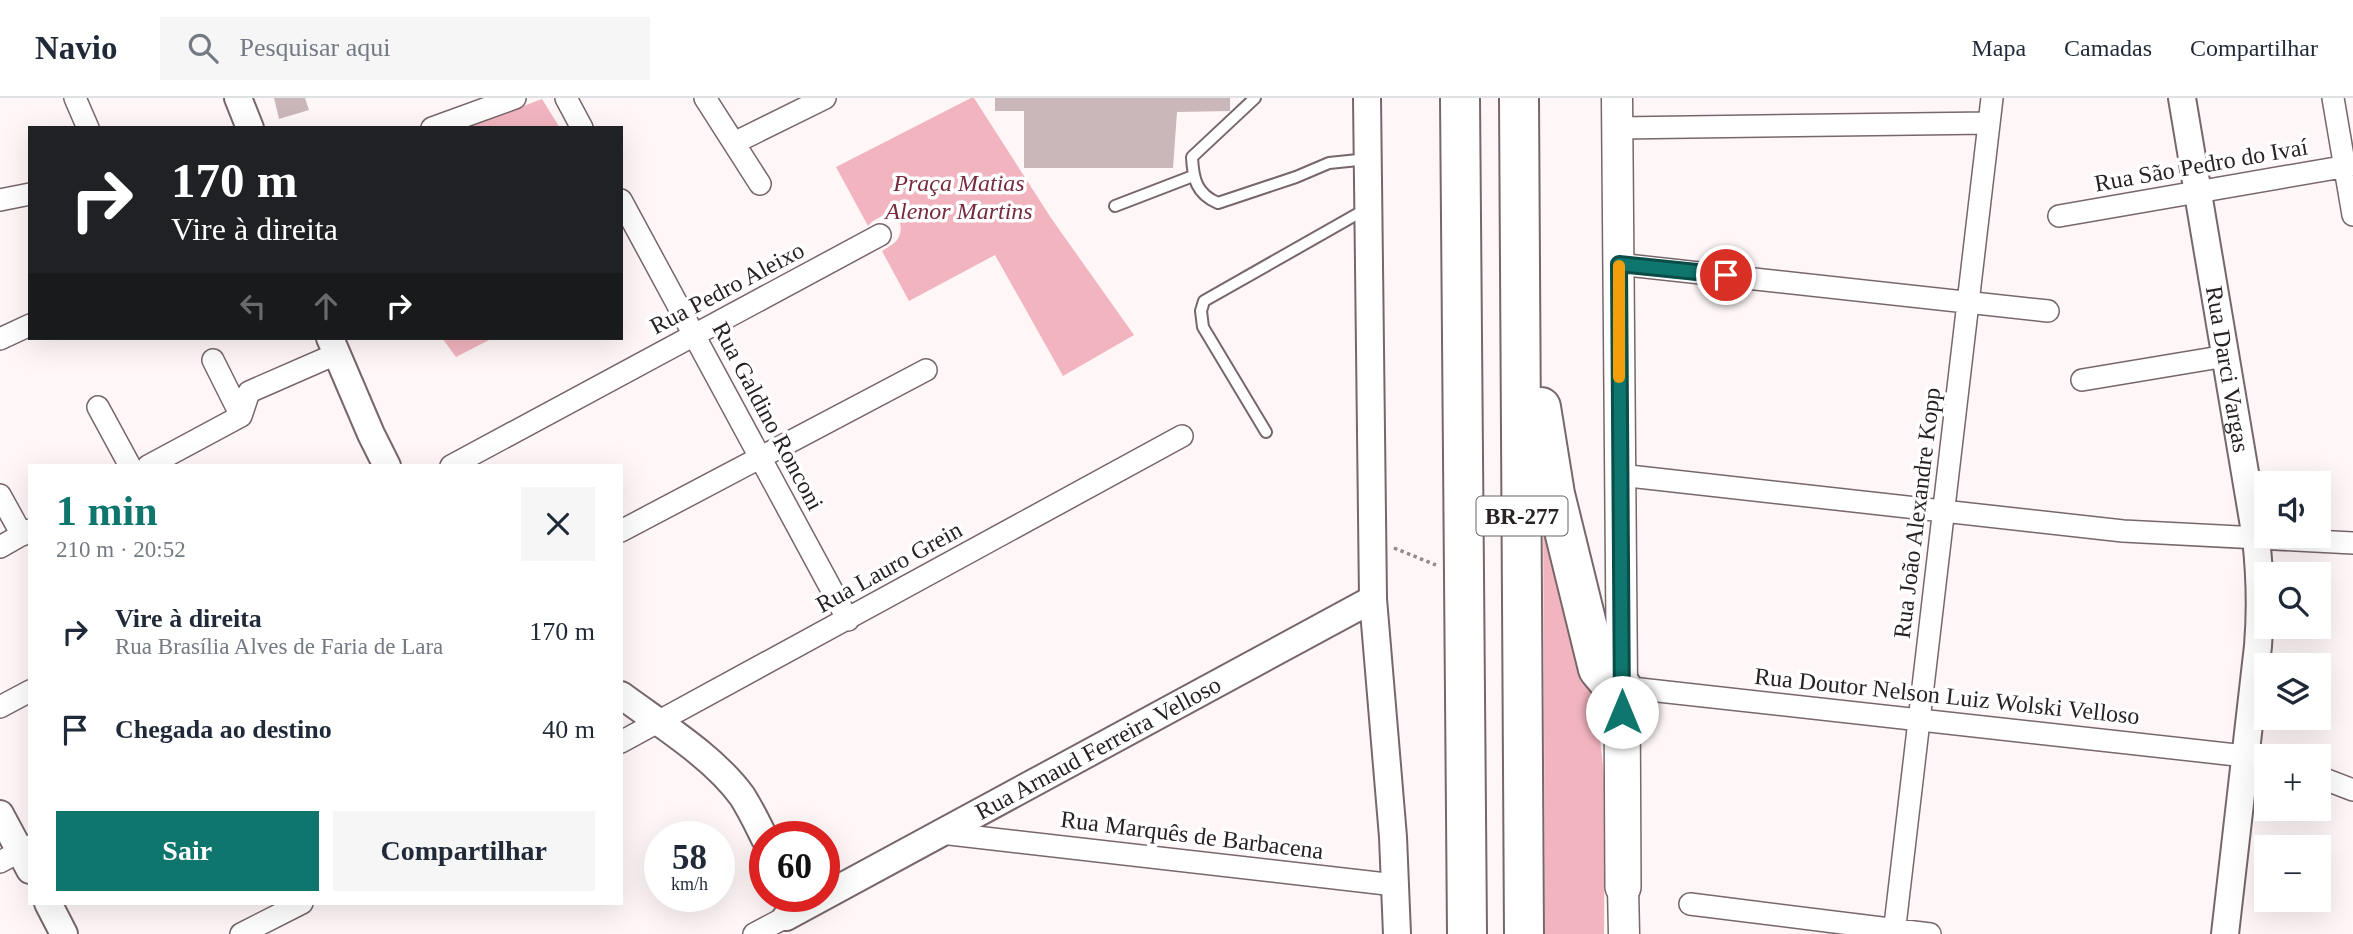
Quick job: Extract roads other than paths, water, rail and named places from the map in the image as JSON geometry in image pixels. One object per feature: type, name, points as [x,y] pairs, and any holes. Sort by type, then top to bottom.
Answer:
[{"type":"highway","name":"BR-277","points":[[1460,98],[1467,934]]},
{"type":"highway","name":"BR-277","points":[[1519,98],[1524,934]]},
{"type":"highway","points":[[1520,211],[1542,417],[1555,494],[1598,669],[1608,681],[1622,687]]},
{"type":"highway","points":[[1455,934],[1467,881]]},
{"type":"main road","points":[[1617,98],[1624,934]]},
{"type":"street","points":[[75,98],[87,126]]},
{"type":"street","points":[[238,98],[249,126]]},
{"type":"street","points":[[437,126],[514,98]]},
{"type":"street","points":[[566,98],[581,126]]},
{"type":"street","points":[[705,98],[760,184]]},
{"type":"street","points":[[734,144],[825,98]]},
{"type":"street","points":[[1367,98],[1373,599],[1390,795],[1396,934]]},
{"type":"street","name":"Rua João Alexandre Kopp","points":[[1894,932],[1992,98]]},
{"type":"street","name":"Rua Darci Vargas","points":[[2182,98],[2254,526]]},
{"type":"street","points":[[2333,98],[2349,166],[2353,215]]},
{"type":"street","points":[[1618,128],[1989,123]]},
{"type":"street","name":"Rua São Pedro do Ivaí","points":[[2059,216],[2349,166]]},
{"type":"street","points":[[0,200],[28,194]]},
{"type":"street","name":"Rua Galdino Ronconi","points":[[623,204],[848,620]]},
{"type":"street","name":"Rua Pedro Aleixo","points":[[455,464],[880,235]]},
{"type":"street","points":[[1619,264],[2048,311]]},
{"type":"street","points":[[0,339],[28,326]]},
{"type":"street","points":[[152,464],[241,416],[249,392],[333,346],[386,464]]},
{"type":"street","points":[[2082,380],[2226,356]]},
{"type":"street","points":[[213,360],[241,416]]},
{"type":"street","points":[[623,530],[926,369]]},
{"type":"street","points":[[98,407],[129,464]]},
{"type":"street","name":"Rua Lauro Grein","points":[[623,741],[1182,436]]},
{"type":"street","points":[[1620,475],[2123,531],[2254,538]]},
{"type":"street","points":[[0,495],[26,533],[0,547]]},
{"type":"street","points":[[2331,542],[2353,543]]},
{"type":"street","name":"Rua Darci Vargas","points":[[2256,744],[2260,621],[2257,548]]},
{"type":"street","name":"Rua Arnaud Ferreira Velloso","points":[[754,934],[1373,599]]},
{"type":"street","name":"Rua Doutor Nelson Luiz Wolski Velloso","points":[[1622,687],[2254,758]]},
{"type":"street","points":[[0,707],[28,692]]},
{"type":"street","points":[[623,696],[708,761],[741,795],[755,821]]},
{"type":"street","name":"Rua Darci Vargas","points":[[2225,934],[2254,769]]},
{"type":"street","points":[[2331,782],[2353,790]]},
{"type":"street","points":[[0,814],[20,857]]},
{"type":"street","name":"Rua Marquês de Barbacena","points":[[941,833],[1395,885]]},
{"type":"street","points":[[1690,904],[1894,932],[1930,934]]},
{"type":"street","points":[[49,905],[64,934]]},
{"type":"street","points":[[241,934],[298,905]]},
{"type":"lane","points":[[1255,98],[1192,157],[1193,176],[1206,198],[1217,202],[1329,163],[1368,159]]},
{"type":"lane","points":[[1115,206],[1193,176]]},
{"type":"lane","points":[[1266,432],[1203,327],[1201,311],[1204,301],[1368,207]]},
{"type":"park label","name":"Praça Matias Alenor Martins","points":[[959,197]]}]
